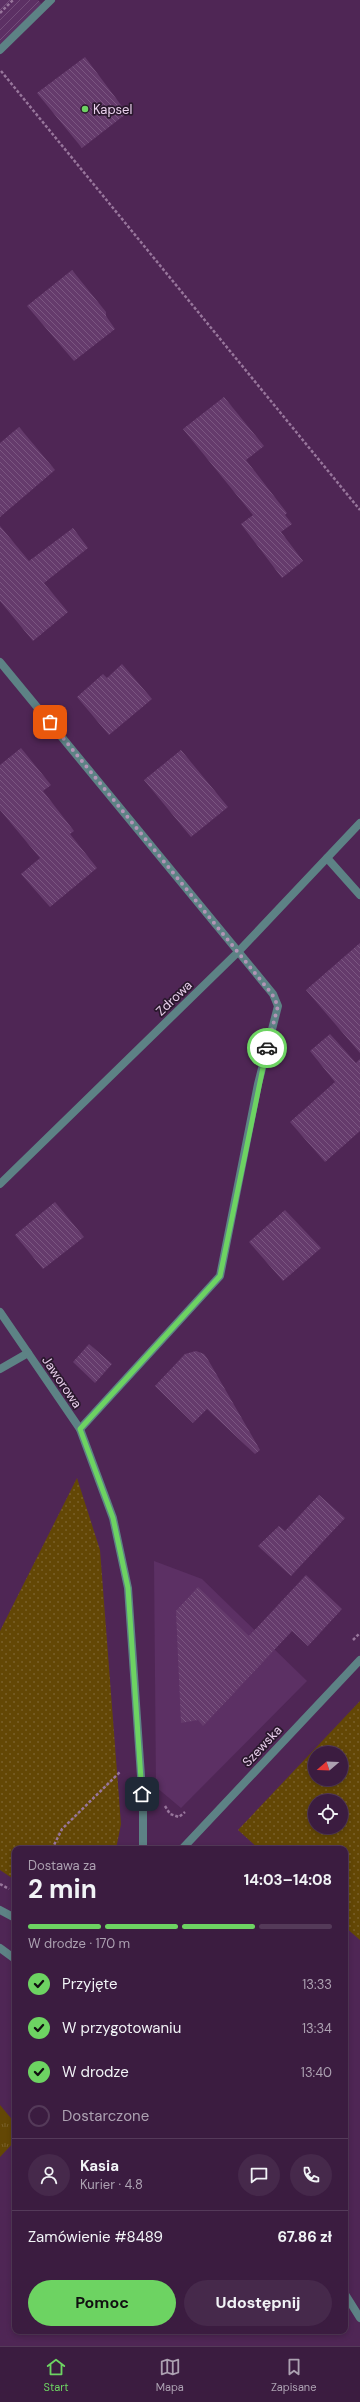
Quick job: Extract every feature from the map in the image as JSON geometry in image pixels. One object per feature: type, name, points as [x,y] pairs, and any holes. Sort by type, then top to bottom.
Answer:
[{"type":"street","points":[[0,50],[51,0]]},
{"type":"street","points":[[0,662],[272,994],[278,1006],[258,1084],[220,1276],[80,1429]]},
{"type":"street","name":"Zdrowa","points":[[0,1184],[238,952],[360,823]]},
{"type":"street","points":[[327,858],[360,895]]},
{"type":"street","name":"Jaworowa","points":[[0,1312],[80,1429],[113,1518],[128,1588],[143,1805],[143,1846]]},
{"type":"street","points":[[0,1369],[28,1353]]},
{"type":"street","name":"Szewska","points":[[185,1846],[360,1660]]},
{"type":"street","points":[[0,1910],[12,1916]]},
{"type":"street","points":[[0,1948],[12,1957]]},
{"type":"street","points":[[348,2299],[360,2318]]},
{"type":"path","points":[[0,13],[13,0]]},
{"type":"path","points":[[0,69],[360,510]]},
{"type":"path","points":[[54,1846],[62,1829],[120,1772]]},
{"type":"path","points":[[164,1805],[170,1814],[179,1817],[188,1810]]},
{"type":"shaded area","points":[[0,0],[38,0],[44,7],[0,50]]},
{"type":"shaded area","points":[[154,1561],[202,1579],[307,1681],[181,1808],[156,1787]]},
{"type":"green space","points":[[77,1478],[100,1550],[121,1824],[117,1846],[12,1846],[12,1878],[0,1870],[0,1631]]},
{"type":"green space","points":[[360,1701],[360,1940],[348,1930],[348,1846],[256,1846],[238,1830],[308,1756],[308,1786],[348,1786],[348,1746],[317,1746]]},
{"type":"green space","points":[[0,2105],[12,2119],[12,2144],[0,2157]]},
{"type":"building","points":[[85,57],[127,113],[82,148],[37,93]]},
{"type":"building","points":[[72,270],[106,312],[106,316],[115,329],[74,361],[27,306]]},
{"type":"building","points":[[224,397],[264,446],[246,460],[287,513],[285,515],[292,524],[281,532],[303,561],[282,578],[241,524],[253,515],[183,429]]},
{"type":"building","points":[[19,427],[55,470],[0,517],[0,443]]},
{"type":"building","points":[[0,526],[29,561],[73,528],[88,548],[44,583],[68,612],[33,641],[0,601]]},
{"type":"building","points":[[122,664],[152,699],[109,735],[77,697],[103,674],[107,678]]},
{"type":"building","points":[[21,748],[51,785],[43,791],[74,831],[70,834],[97,868],[50,907],[21,874],[40,858],[0,810],[0,765]]},
{"type":"building","points":[[181,750],[228,807],[191,837],[144,780]]},
{"type":"building","points":[[360,943],[360,1053],[306,990]]},
{"type":"building","points":[[330,1034],[356,1063],[360,1059],[360,1131],[325,1162],[290,1122],[335,1082],[310,1051]]},
{"type":"building","points":[[55,1202],[84,1237],[43,1269],[15,1235]]},
{"type":"building","points":[[285,1210],[321,1248],[283,1281],[249,1242]]},
{"type":"building","points":[[89,1344],[112,1364],[95,1383],[73,1362]]},
{"type":"building","points":[[196,1351],[204,1354],[207,1358],[260,1450],[255,1454],[207,1409],[193,1423],[155,1386],[185,1354]]},
{"type":"building","points":[[319,1495],[345,1518],[291,1576],[258,1546],[279,1526],[285,1531]]},
{"type":"building","points":[[306,1575],[342,1609],[308,1646],[292,1631],[203,1726],[198,1720],[181,1723],[176,1611],[198,1587],[249,1636]]},
{"type":"way so far","points":[[50,722],[272,994],[278,1006],[267,1048]]},
{"type":"place","name":"Kapsel","points":[[85,109]]},
{"type":"route","points":[[142,1794],[128,1588],[113,1518],[80,1429],[220,1276],[258,1084],[267,1048]]}]
